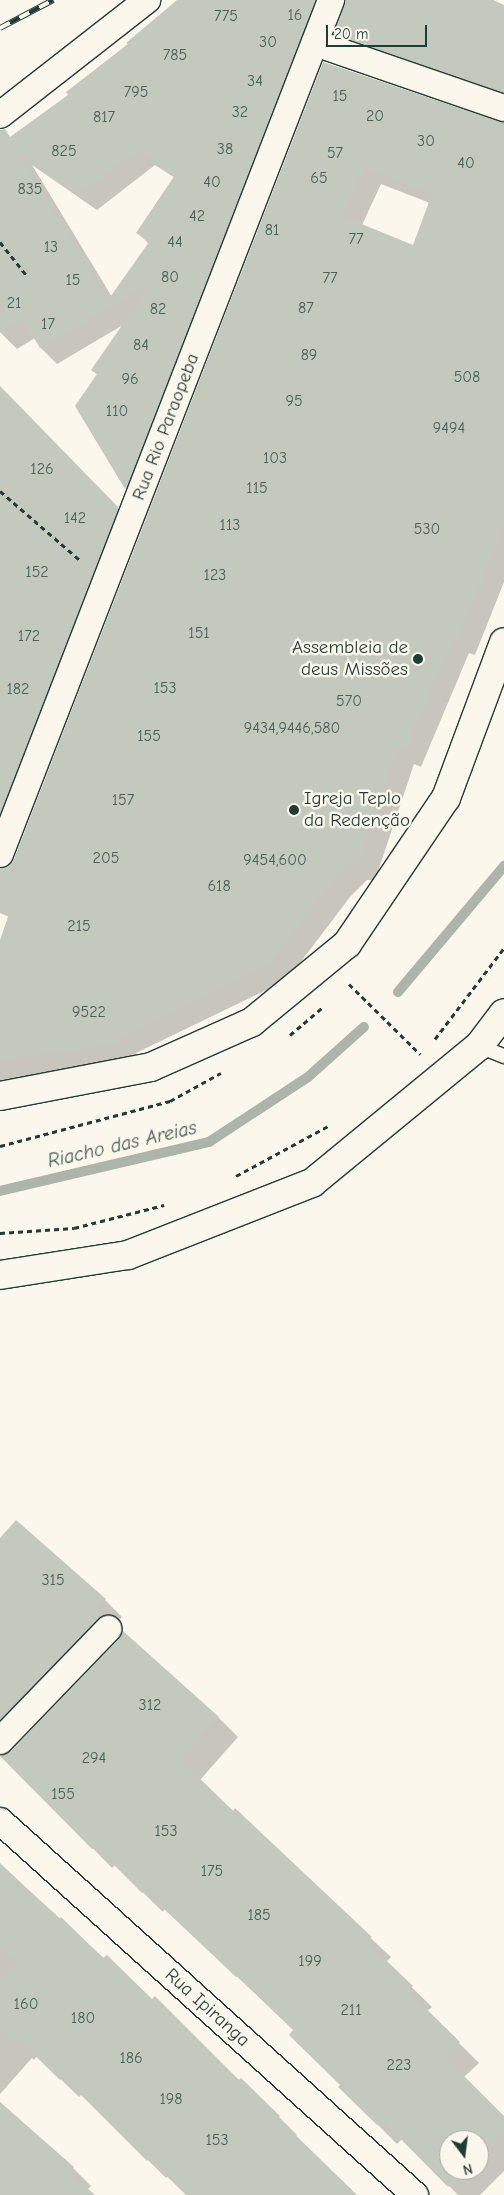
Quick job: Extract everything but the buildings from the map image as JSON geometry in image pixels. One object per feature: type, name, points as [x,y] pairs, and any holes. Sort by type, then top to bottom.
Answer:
[{"type":"main road","points":[[0,1096],[151,1067],[252,1022],[347,944],[446,798],[504,642]]},
{"type":"main road","points":[[0,1275],[128,1255],[312,1183],[478,1046],[504,1013]]},
{"type":"street","points":[[0,116],[147,0]]},
{"type":"street","name":"Rua Rio Paraopeba","points":[[0,854],[331,0]]},
{"type":"street","points":[[315,43],[504,108]]},
{"type":"street","points":[[0,1741],[108,1629]]},
{"type":"street","name":"Rua Ipiranga","points":[[0,1821],[415,2195]]},
{"type":"lane","points":[[478,1046],[504,1056]]},
{"type":"path","points":[[0,242],[28,276]]},
{"type":"path","points":[[0,490],[106,582]]},
{"type":"path","points":[[434,1040],[504,948]]},
{"type":"path","points":[[349,984],[422,1056]]},
{"type":"path","points":[[415,1062],[428,1048]]},
{"type":"path","points":[[230,1180],[332,1124]]},
{"type":"path","points":[[0,1233],[74,1228],[167,1204]]},
{"type":"waterway","name":"Riacho das Areias","points":[[398,992],[504,866]]},
{"type":"waterway","name":"Riacho das Areias","points":[[0,1191],[209,1142],[308,1077],[364,1027]]},
{"type":"railway","points":[[0,28],[53,0]]},
{"type":"place","name":"Assembleia de deus Missões","points":[[418,659]]},
{"type":"place","name":"Igreja Teplo da Redenção","points":[[294,810]]}]
